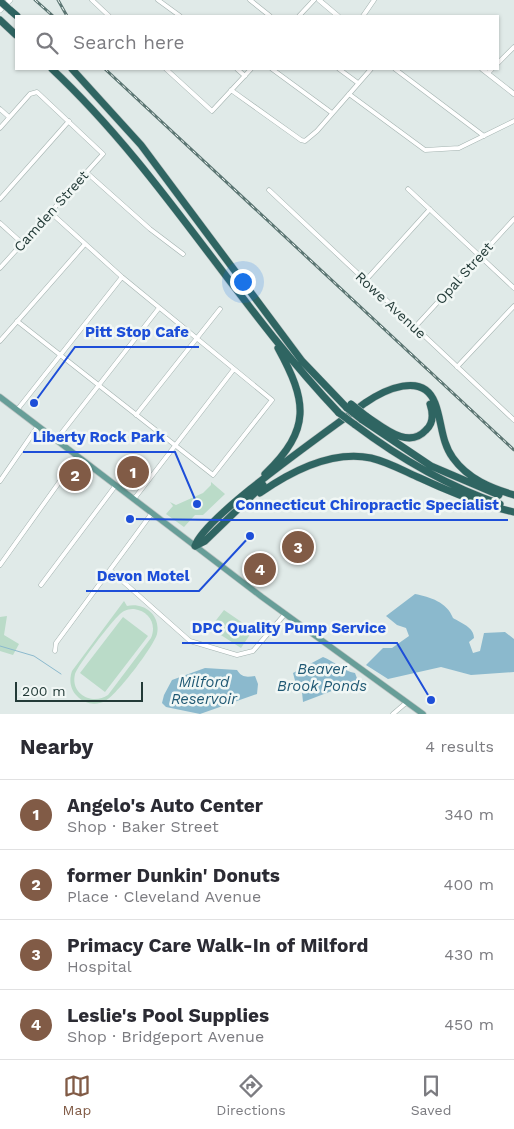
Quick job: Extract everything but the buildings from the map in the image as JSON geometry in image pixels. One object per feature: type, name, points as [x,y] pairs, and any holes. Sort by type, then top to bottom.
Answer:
[{"type":"highway","points":[[0,1],[16,15]]},
{"type":"highway","points":[[0,20],[15,34]]},
{"type":"highway","points":[[53,70],[99,116],[142,164],[267,328],[315,388],[340,413],[426,472],[468,492],[514,508]]},
{"type":"highway","points":[[73,70],[146,152],[297,353],[328,390],[363,418],[431,466],[473,486],[514,500]]},
{"type":"highway","points":[[195,546],[200,536],[287,451],[299,422],[300,407],[296,382],[267,328]]},
{"type":"highway","points":[[241,496],[380,393],[404,386],[422,390],[433,400],[447,447],[463,470],[486,485],[514,495]]},
{"type":"highway","points":[[227,520],[251,495],[286,466],[383,396],[401,390],[416,391],[428,400],[433,415],[426,431],[408,439],[400,437],[363,418]]},
{"type":"highway","points":[[195,546],[205,540],[260,493],[291,474],[317,463],[348,457],[378,460],[452,492],[514,512]]},
{"type":"main road","points":[[0,10],[10,0]]},
{"type":"main road","points":[[1,399],[285,614],[423,714]]},
{"type":"street","points":[[92,0],[108,15]]},
{"type":"street","points":[[158,0],[179,15]]},
{"type":"street","points":[[250,0],[269,15]]},
{"type":"street","points":[[300,15],[314,0]]},
{"type":"street","points":[[319,0],[337,15]]},
{"type":"street","points":[[364,15],[374,0]]},
{"type":"street","points":[[499,62],[514,47]]},
{"type":"street","points":[[167,70],[212,112],[250,70]]},
{"type":"street","points":[[238,70],[245,76]]},
{"type":"street","points":[[273,70],[332,113]]},
{"type":"street","points":[[340,70],[358,84]]},
{"type":"street","points":[[231,90],[305,141],[370,70]]},
{"type":"street","points":[[396,70],[484,136]]},
{"type":"street","points":[[483,70],[514,94]]},
{"type":"street","points":[[488,74],[491,70]]},
{"type":"street","points":[[0,128],[30,94],[35,92],[40,93],[69,121],[0,200]]},
{"type":"street","points":[[349,94],[420,149],[429,151],[455,148],[514,121]]},
{"type":"street","points":[[0,109],[9,117]]},
{"type":"street","name":"Camden Street","points":[[0,268],[103,154],[69,121]]},
{"type":"street","points":[[86,172],[150,229],[183,254]]},
{"type":"street","points":[[408,189],[514,288]]},
{"type":"street","name":"Rowe Avenue","points":[[269,190],[514,420]]},
{"type":"street","points":[[365,281],[430,209]]},
{"type":"street","points":[[17,322],[213,475],[272,400],[122,277],[50,212]]},
{"type":"street","name":"Opal Street","points":[[415,327],[514,220]]},
{"type":"street","points":[[0,223],[22,243]]},
{"type":"street","points":[[0,341],[85,244]]},
{"type":"street","points":[[17,410],[122,277]]},
{"type":"street","points":[[457,368],[514,306]]},
{"type":"street","points":[[56,440],[159,308]]},
{"type":"street","points":[[136,415],[220,309]]},
{"type":"street","points":[[134,499],[234,369]]},
{"type":"street","points":[[0,481],[38,426]]},
{"type":"street","points":[[0,565],[78,456]]},
{"type":"street","points":[[41,585],[116,485]]},
{"type":"street","points":[[55,651],[56,643],[152,513]]},
{"type":"street","points":[[110,570],[194,643],[237,655],[244,655],[253,651],[285,614]]},
{"type":"street","points":[[393,714],[407,702]]},
{"type":"green space","points":[[211,482],[225,494],[203,515],[195,515],[184,527],[166,514],[173,506],[170,502],[176,505],[203,493],[211,485]]},
{"type":"green space","points":[[124,601],[127,606],[133,605],[145,608],[154,616],[158,627],[154,640],[125,681],[105,701],[94,704],[80,699],[70,681],[72,671]],"holes":[[[128,610],[139,610],[148,615],[152,623],[153,633],[151,638],[108,695],[96,699],[79,693],[74,681],[75,674],[82,662],[120,614]]]},
{"type":"green space","points":[[224,610],[253,630],[241,648],[210,628]]},
{"type":"green space","points":[[7,616],[4,635],[19,644],[13,655],[0,651],[0,617]]},
{"type":"green space","points":[[123,617],[148,636],[105,692],[80,673]]},
{"type":"water","name":"Beaver Brook Ponds","points":[[415,594],[442,604],[453,618],[472,631],[474,638],[469,642],[473,653],[480,651],[484,633],[505,632],[514,639],[514,672],[471,675],[441,667],[388,679],[366,665],[383,648],[392,648],[409,636],[406,628],[397,625],[386,616]]},
{"type":"water","name":"Beaver Brook Ponds","points":[[323,657],[355,673],[358,681],[303,702],[302,692],[297,688],[293,673]]},
{"type":"water","name":"Milford Reservoir","points":[[205,668],[237,670],[245,676],[255,676],[258,684],[257,694],[200,714],[166,707],[162,703],[172,680]]},
{"type":"waterway","points":[[0,646],[34,656],[61,674]]},
{"type":"railway","points":[[35,0],[52,15]]},
{"type":"railway","points":[[58,0],[66,15]]},
{"type":"railway","points":[[106,70],[514,450]]},
{"type":"place","name":"Pitt Stop Cafe","points":[[34,403]]},
{"type":"place","name":"Angelo's Auto Center","points":[[133,472]]},
{"type":"place","name":"former Dunkin' Donuts","points":[[75,475]]},
{"type":"place","name":"Liberty Rock Park","points":[[197,504]]},
{"type":"place","name":"Connecticut Chiropractic Specialist","points":[[130,519]]},
{"type":"place","name":"Devon Motel","points":[[250,536]]},
{"type":"place","name":"Primacy Care Walk-In of Milford","points":[[298,547]]},
{"type":"place","name":"Leslie's Pool Supplies","points":[[260,569]]},
{"type":"place","name":"DPC Quality Pump Service","points":[[431,700]]}]
